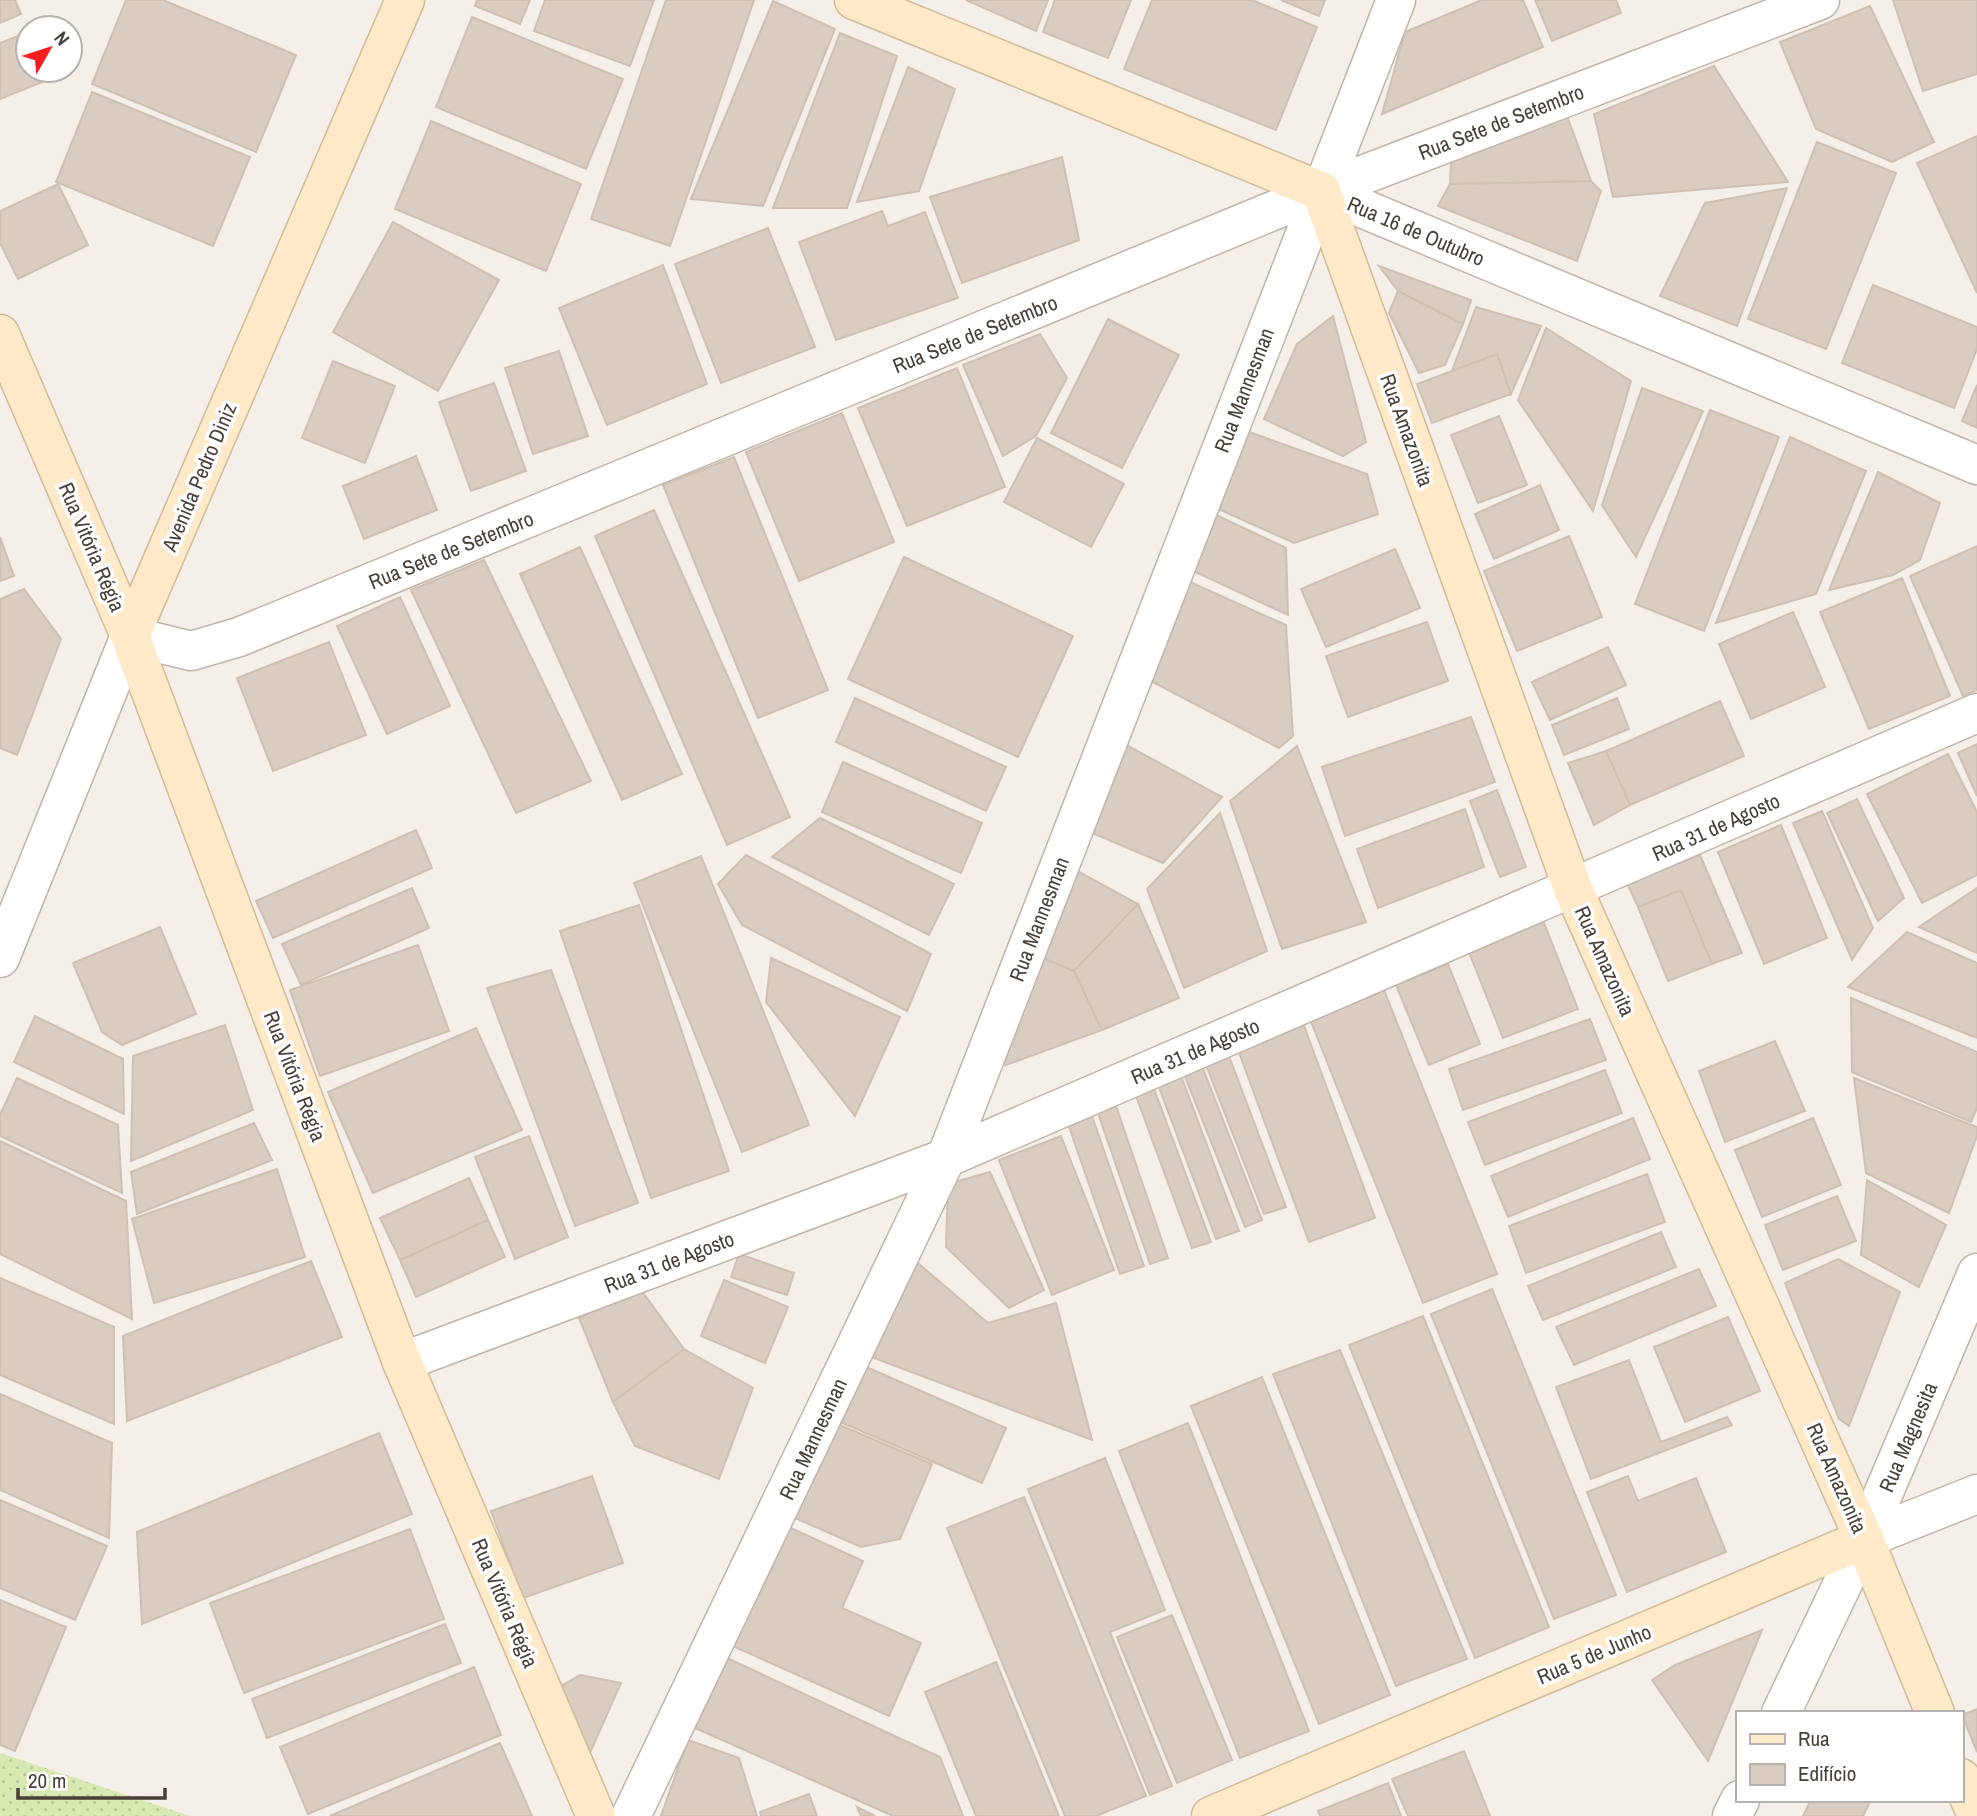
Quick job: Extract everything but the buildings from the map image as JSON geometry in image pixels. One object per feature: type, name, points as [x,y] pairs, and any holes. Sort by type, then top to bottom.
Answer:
[{"type":"street","name":"Avenida Pedro Diniz","points":[[0,958],[131,636],[405,0]]},
{"type":"street","name":"Rua 16 de Outubro","points":[[854,0],[1977,464]]},
{"type":"street","name":"Rua Mannesman","points":[[631,1816],[946,1158],[1396,0]]},
{"type":"street","name":"Rua Sete de Setembro","points":[[131,636],[191,651],[239,638],[1321,191],[1820,0]]},
{"type":"street","name":"Rua Amazonita","points":[[1321,191],[1573,889],[1864,1539],[1934,1711]]},
{"type":"street","name":"Rua Vitória Régia","points":[[0,334],[131,636],[402,1362],[596,1816]]},
{"type":"street","name":"Rua 31 de Agosto","points":[[402,1362],[946,1158],[1977,713]]},
{"type":"street","name":"Rua Magnesita","points":[[1783,1711],[1864,1539],[1977,1273]]},
{"type":"street","name":"Rua 5 de Junho","points":[[1211,1816],[1864,1539],[1977,1494]]},
{"type":"street","points":[[1963,1783],[1977,1816]]},
{"type":"green space","points":[[0,1753],[190,1816],[0,1816]]}]
